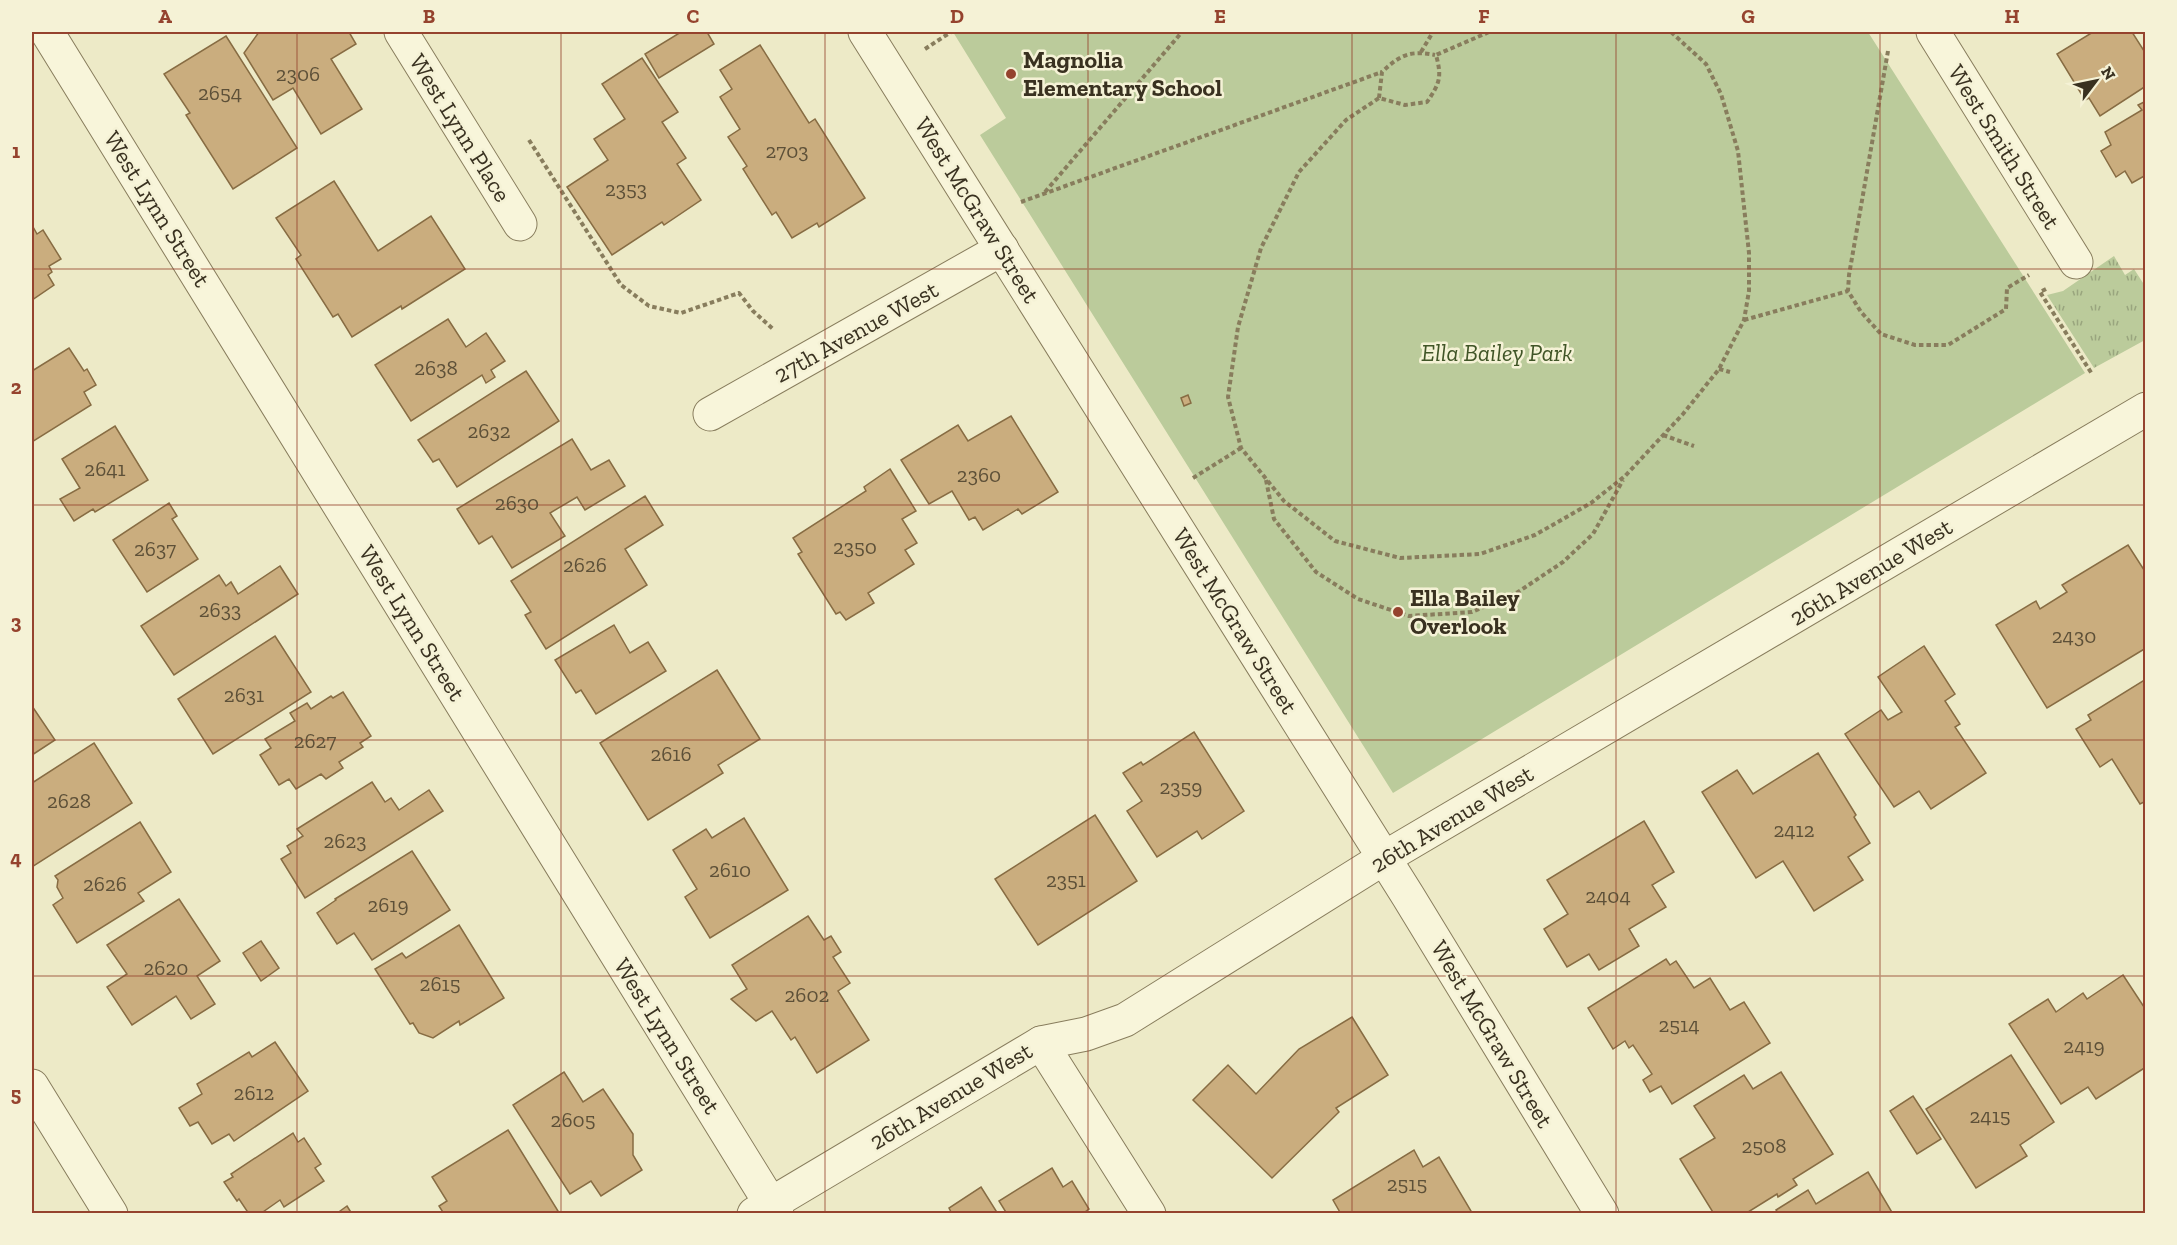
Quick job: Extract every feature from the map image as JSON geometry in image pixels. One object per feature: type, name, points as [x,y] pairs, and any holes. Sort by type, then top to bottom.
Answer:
[{"type":"street","name":"West Lynn Street","points":[[47,32],[767,1210]]},
{"type":"street","name":"West Lynn Place","points":[[401,32],[519,224]]},
{"type":"street","name":"West McGraw Street","points":[[865,32],[1384,858],[1602,1214]]},
{"type":"street","name":"West Smith Street","points":[[1933,32],[2076,262]]},
{"type":"street","name":"27th Avenue West","points":[[710,414],[1002,249]]},
{"type":"street","name":"26th Avenue West","points":[[767,1210],[1041,1043],[1086,1034],[1125,1020],[1384,858],[2145,409]]},
{"type":"street","points":[[1041,1043],[1149,1214]]},
{"type":"street","points":[[32,1086],[111,1214]]},
{"type":"path","points":[[922,51],[951,32]]},
{"type":"path","points":[[1044,193],[1182,32]]},
{"type":"path","points":[[1421,52],[1433,32]]},
{"type":"path","points":[[1018,204],[1382,72],[1399,57],[1421,52],[1436,55],[1489,32]]},
{"type":"path","points":[[1382,72],[1378,98],[1346,120],[1299,172],[1261,248],[1238,327],[1228,397],[1241,448],[1284,501],[1335,541],[1400,558],[1480,554],[1535,535],[1591,502],[1624,476],[1663,435],[1719,369],[1744,320],[1749,291],[1749,253],[1738,151],[1721,94],[1706,64],[1671,32]]},
{"type":"path","points":[[1888,51],[1849,275],[1848,291],[1861,312],[1881,334],[1915,345],[1948,345],[2006,309],[2007,288],[2029,275]]},
{"type":"path","points":[[1378,98],[1405,105],[1428,102],[1438,85],[1440,71],[1436,55]]},
{"type":"path","points":[[529,140],[621,285],[649,306],[681,313],[739,293],[753,311],[782,337],[801,363]]},
{"type":"path","points":[[1744,320],[1848,291]]},
{"type":"path","points":[[2040,292],[2092,374]]},
{"type":"path","points":[[1719,369],[1730,372]]},
{"type":"path","points":[[1663,435],[1694,446]]},
{"type":"path","points":[[1190,480],[1241,448]]},
{"type":"path","points":[[1266,477],[1274,519],[1316,572],[1358,599],[1409,616],[1473,612],[1518,592],[1563,562],[1593,534],[1624,476]]},
{"type":"green space","name":"Ella Bailey Park","points":[[953,32],[1868,32],[2085,373],[1393,793],[980,135],[1006,118]]},
{"type":"green space","points":[[2114,256],[2125,275],[2134,269],[2145,286],[2145,340],[2094,368],[2047,295],[2063,291]]},
{"type":"building","points":[[259,32],[349,32],[356,44],[331,59],[362,109],[321,134],[293,88],[273,100],[244,53]]},
{"type":"building","points":[[681,32],[707,32],[714,44],[659,78],[645,54]]},
{"type":"building","points":[[2093,32],[2132,32],[2146,54],[2146,86],[2100,116],[2089,98],[2085,100],[2057,54]]},
{"type":"building","points":[[226,36],[297,148],[233,189],[186,115],[190,113],[164,74]]},
{"type":"building","points":[[760,45],[809,123],[815,119],[865,198],[819,227],[817,223],[792,238],[776,212],[772,215],[743,169],[747,166],[728,137],[740,129],[720,97],[732,89],[720,70]]},
{"type":"building","points":[[642,58],[678,112],[662,122],[686,158],[677,164],[701,200],[664,225],[662,222],[612,255],[567,187],[608,160],[594,139],[625,119],[602,84]]},
{"type":"building","points":[[2146,101],[2146,175],[2132,183],[2125,171],[2116,177],[2101,151],[2111,145],[2105,132],[2142,110],[2138,105]]},
{"type":"building","points":[[334,181],[378,251],[431,216],[465,269],[352,337],[338,314],[333,317],[296,259],[301,255],[276,218]]},
{"type":"building","points":[[32,225],[37,234],[43,230],[61,259],[49,266],[52,272],[48,275],[54,285],[32,300]]},
{"type":"building","points":[[448,319],[466,347],[486,333],[505,361],[491,370],[495,377],[486,383],[482,375],[411,421],[375,365]]},
{"type":"building","points":[[69,348],[84,371],[87,369],[96,385],[84,392],[91,405],[32,442],[32,371]]},
{"type":"building","points":[[526,371],[559,421],[457,487],[439,459],[433,462],[418,440]]},
{"type":"building","points":[[1188,395],[1191,403],[1184,406],[1181,398]]},
{"type":"building","points":[[1011,416],[1058,492],[1022,514],[1018,509],[983,530],[975,517],[969,520],[952,491],[929,504],[901,460],[958,425],[968,441]]},
{"type":"building","points":[[115,426],[148,480],[95,512],[93,509],[74,521],[60,499],[80,488],[62,459]]},
{"type":"building","points":[[572,439],[591,470],[609,460],[625,486],[585,510],[577,497],[550,513],[565,536],[512,568],[492,536],[479,544],[457,509]]},
{"type":"building","points":[[890,469],[916,511],[902,519],[917,543],[905,550],[914,564],[868,593],[874,603],[846,620],[840,612],[836,614],[798,554],[802,552],[793,538],[866,491],[864,487]]},
{"type":"building","points":[[645,496],[663,525],[625,549],[647,585],[546,649],[525,615],[531,612],[511,581]]},
{"type":"building","points":[[169,503],[177,516],[172,519],[198,559],[147,592],[113,540]]},
{"type":"building","points":[[2128,545],[2146,573],[2146,648],[2047,708],[1996,625],[2036,601],[2040,609],[2067,592],[2062,585]]},
{"type":"building","points":[[280,566],[298,594],[174,675],[141,626],[219,575],[226,586],[231,582],[238,594]]},
{"type":"building","points":[[614,625],[630,653],[648,642],[666,671],[596,714],[581,690],[576,693],[555,660]]},
{"type":"building","points":[[275,636],[311,692],[213,754],[178,699]]},
{"type":"building","points":[[1924,646],[1955,694],[1945,701],[1960,724],[1955,727],[1986,773],[1931,809],[1919,791],[1894,807],[1845,734],[1881,710],[1888,720],[1902,712],[1878,677]]},
{"type":"building","points":[[717,670],[760,739],[718,765],[723,773],[648,820],[600,743]]},
{"type":"building","points":[[2146,679],[2146,801],[2140,804],[2112,759],[2100,767],[2076,729],[2091,720],[2088,715]]},
{"type":"building","points":[[343,692],[371,736],[360,743],[363,747],[339,762],[343,768],[326,779],[321,774],[296,789],[289,779],[279,785],[260,755],[271,748],[265,739],[295,721],[290,713],[307,703],[311,709],[331,696],[333,698]]},
{"type":"building","points":[[32,706],[55,740],[32,755]]},
{"type":"building","points":[[1194,732],[1244,811],[1202,839],[1197,831],[1157,857],[1127,811],[1142,801],[1123,773],[1141,762],[1143,765]]},
{"type":"building","points":[[94,743],[132,803],[32,867],[32,783]]},
{"type":"building","points":[[1818,753],[1856,815],[1854,817],[1870,843],[1848,857],[1863,880],[1814,911],[1783,861],[1756,878],[1702,792],[1737,770],[1753,794]]},
{"type":"building","points":[[372,782],[385,802],[391,798],[399,810],[429,790],[443,811],[305,898],[281,859],[291,853],[287,846],[303,836],[297,829]]},
{"type":"building","points":[[1095,815],[1137,881],[1038,945],[995,879]]},
{"type":"building","points":[[744,818],[788,890],[710,938],[685,897],[697,889],[673,850],[706,829],[712,838]]},
{"type":"building","points":[[1644,821],[1674,872],[1652,885],[1666,907],[1629,929],[1639,946],[1599,970],[1589,954],[1567,967],[1544,929],[1568,914],[1547,880]]},
{"type":"building","points":[[140,822],[171,872],[138,893],[144,901],[77,943],[53,905],[63,898],[57,887],[58,880],[55,876]]},
{"type":"building","points":[[412,851],[450,910],[372,960],[354,933],[337,944],[317,913],[335,899]]},
{"type":"building","points":[[179,899],[220,961],[197,976],[215,1004],[191,1019],[176,996],[132,1025],[107,987],[127,974],[107,945]]},
{"type":"building","points":[[808,916],[824,940],[831,936],[841,952],[833,957],[850,983],[838,991],[869,1040],[817,1073],[795,1037],[791,1040],[772,1011],[756,1021],[731,999],[747,989],[732,965]]},
{"type":"building","points":[[459,925],[504,998],[460,1025],[459,1021],[433,1038],[419,1033],[413,1023],[410,1024],[375,969],[402,953],[406,958]]},
{"type":"building","points":[[261,941],[279,968],[261,981],[243,953]]},
{"type":"building","points":[[1666,959],[1670,965],[1676,961],[1694,988],[1710,978],[1730,1010],[1744,1002],[1770,1043],[1672,1104],[1661,1086],[1650,1092],[1643,1080],[1652,1074],[1633,1045],[1629,1048],[1625,1041],[1613,1049],[1588,1008]]},
{"type":"building","points":[[2123,975],[2146,1010],[2146,1067],[2096,1099],[2088,1087],[2061,1104],[2009,1024],[2048,999],[2056,1012],[2083,993],[2087,999]]},
{"type":"building","points":[[1352,1017],[1388,1075],[1336,1108],[1339,1112],[1272,1178],[1193,1100],[1228,1065],[1256,1094],[1299,1049]]},
{"type":"building","points":[[275,1042],[308,1091],[234,1141],[229,1134],[212,1144],[198,1122],[190,1126],[179,1108],[202,1094],[197,1084],[249,1052],[252,1057]]},
{"type":"building","points":[[2011,1055],[2054,1122],[2020,1145],[2027,1156],[1976,1188],[1926,1109]]},
{"type":"building","points":[[564,1072],[583,1102],[603,1089],[633,1134],[633,1155],[642,1170],[601,1196],[591,1181],[570,1194],[513,1105]]},
{"type":"building","points":[[1781,1072],[1833,1154],[1793,1179],[1797,1185],[1778,1197],[1777,1194],[1745,1214],[1714,1214],[1680,1159],[1715,1138],[1694,1106],[1744,1075],[1753,1089]]},
{"type":"building","points":[[1913,1096],[1941,1139],[1917,1154],[1890,1111]]},
{"type":"building","points":[[508,1130],[558,1211],[553,1214],[444,1214],[439,1206],[447,1201],[432,1177]]},
{"type":"building","points":[[293,1133],[298,1142],[304,1138],[321,1164],[315,1168],[324,1181],[284,1207],[280,1200],[260,1214],[249,1214],[224,1182],[233,1177],[231,1174]]},
{"type":"building","points":[[1414,1150],[1423,1167],[1439,1157],[1471,1211],[1467,1214],[1341,1214],[1333,1200]]},
{"type":"building","points":[[1052,1168],[1063,1187],[1072,1181],[1089,1209],[1082,1214],[1007,1214],[999,1201]]},
{"type":"building","points":[[1868,1172],[1893,1214],[1779,1214],[1776,1210],[1808,1190],[1816,1204]]},
{"type":"building","points":[[981,1187],[998,1214],[952,1214],[949,1208]]},
{"type":"building","points":[[347,1206],[352,1214],[336,1214]]},
{"type":"place","name":"Magnolia Elementary School","points":[[1011,74]]},
{"type":"place","name":"Ella Bailey Overlook","points":[[1398,612]]}]
